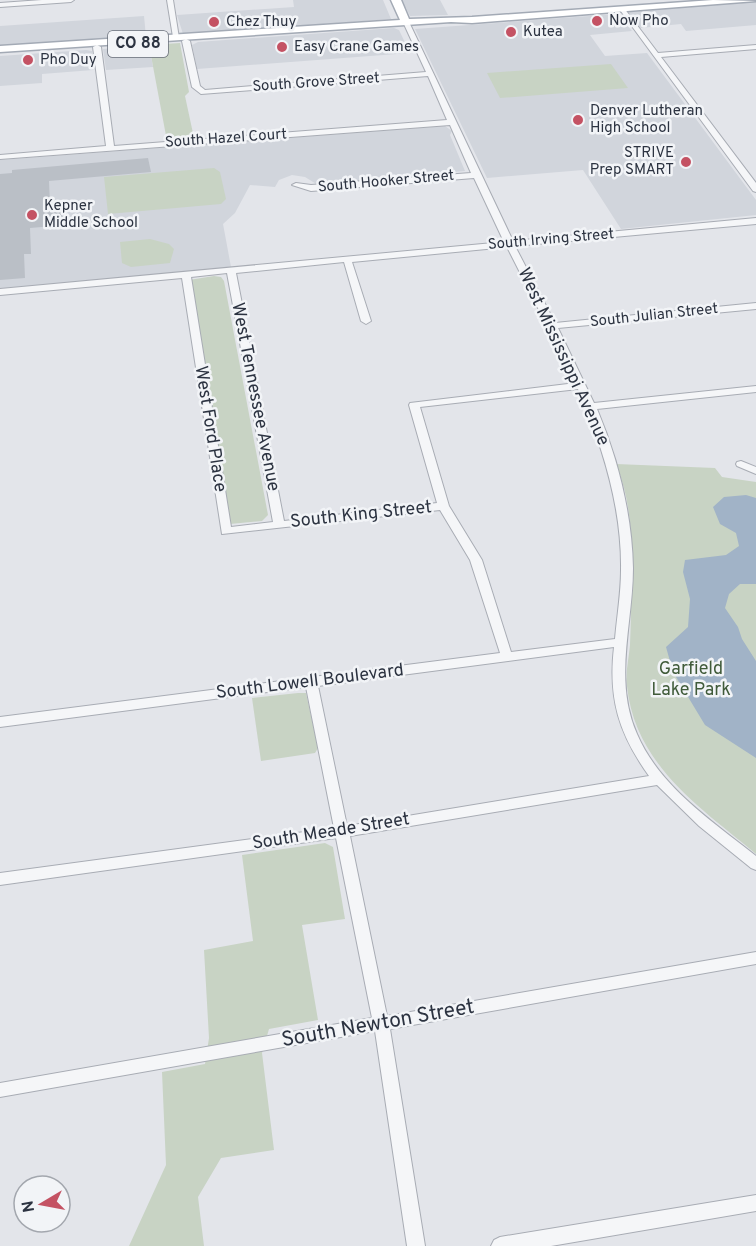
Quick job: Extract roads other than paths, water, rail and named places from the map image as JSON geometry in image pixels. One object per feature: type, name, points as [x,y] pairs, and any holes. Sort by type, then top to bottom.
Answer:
[{"type":"main road","name":"West Mississippi Avenue","points":[[396,0],[406,22]]},
{"type":"main road","name":"CO 88","points":[[0,49],[268,35],[276,31],[684,0]]},
{"type":"main road","name":"CO 88","points":[[622,4],[752,0]]},
{"type":"main road","name":"CO 88","points":[[0,54],[182,39]]},
{"type":"street","points":[[0,5],[71,0]]},
{"type":"street","points":[[170,0],[182,39]]},
{"type":"street","points":[[622,4],[756,189]]},
{"type":"street","name":"West Mississippi Avenue","points":[[406,22],[509,244],[580,386],[612,467],[625,533],[627,568],[618,674],[623,715],[636,744],[661,779],[685,806],[756,864]]},
{"type":"street","name":"South Grove Street","points":[[182,39],[196,87],[200,91],[431,75]]},
{"type":"street","points":[[97,47],[110,147]]},
{"type":"street","points":[[658,55],[756,47]]},
{"type":"street","name":"South Hazel Court","points":[[0,157],[452,122]]},
{"type":"street","name":"South Hooker Street","points":[[296,185],[311,188],[477,175]]},
{"type":"street","name":"South Irving Street","points":[[0,292],[756,221]]},
{"type":"street","points":[[347,259],[366,321]]},
{"type":"street","name":"West Tennessee Avenue","points":[[231,270],[279,524]]},
{"type":"street","name":"West Ford Place","points":[[186,274],[226,531],[279,524]]},
{"type":"street","name":"South Julian Street","points":[[551,326],[756,306]]},
{"type":"street","points":[[507,657],[476,560],[443,506],[414,405],[580,386]]},
{"type":"street","points":[[589,406],[756,389]]},
{"type":"street","points":[[741,464],[756,471]]},
{"type":"street","name":"South King Street","points":[[279,524],[443,506]]},
{"type":"street","name":"South Lowell Boulevard","points":[[0,722],[621,642]]},
{"type":"street","points":[[312,682],[381,1023],[416,1246]]},
{"type":"street","name":"South Meade Street","points":[[0,879],[343,832],[661,779]]},
{"type":"street","name":"South Newton Street","points":[[0,1090],[756,958]]},
{"type":"street","points":[[500,1246],[756,1203]]},
{"type":"water","points":[[746,495],[756,498],[756,584],[740,584],[729,594],[725,608],[756,661],[756,758],[705,725],[673,672],[666,647],[688,627],[690,599],[683,572],[685,560],[726,555],[739,546],[736,533],[720,524],[713,507],[724,497]]},
{"type":"place","name":"Now Pho","points":[[597,21]]},
{"type":"place","name":"Chez Thuy","points":[[214,22]]},
{"type":"place","name":"Kutea","points":[[511,32]]},
{"type":"place","name":"Easy Crane Games","points":[[282,47]]},
{"type":"place","name":"Pho Duy","points":[[28,60]]},
{"type":"place","name":"Denver Lutheran High School","points":[[578,120]]},
{"type":"place","name":"STRIVE Prep SMART","points":[[686,162]]},
{"type":"place","name":"Kepner Middle School","points":[[32,215]]},
{"type":"park label","name":"Garfield Lake Park","points":[[691,679]]}]
